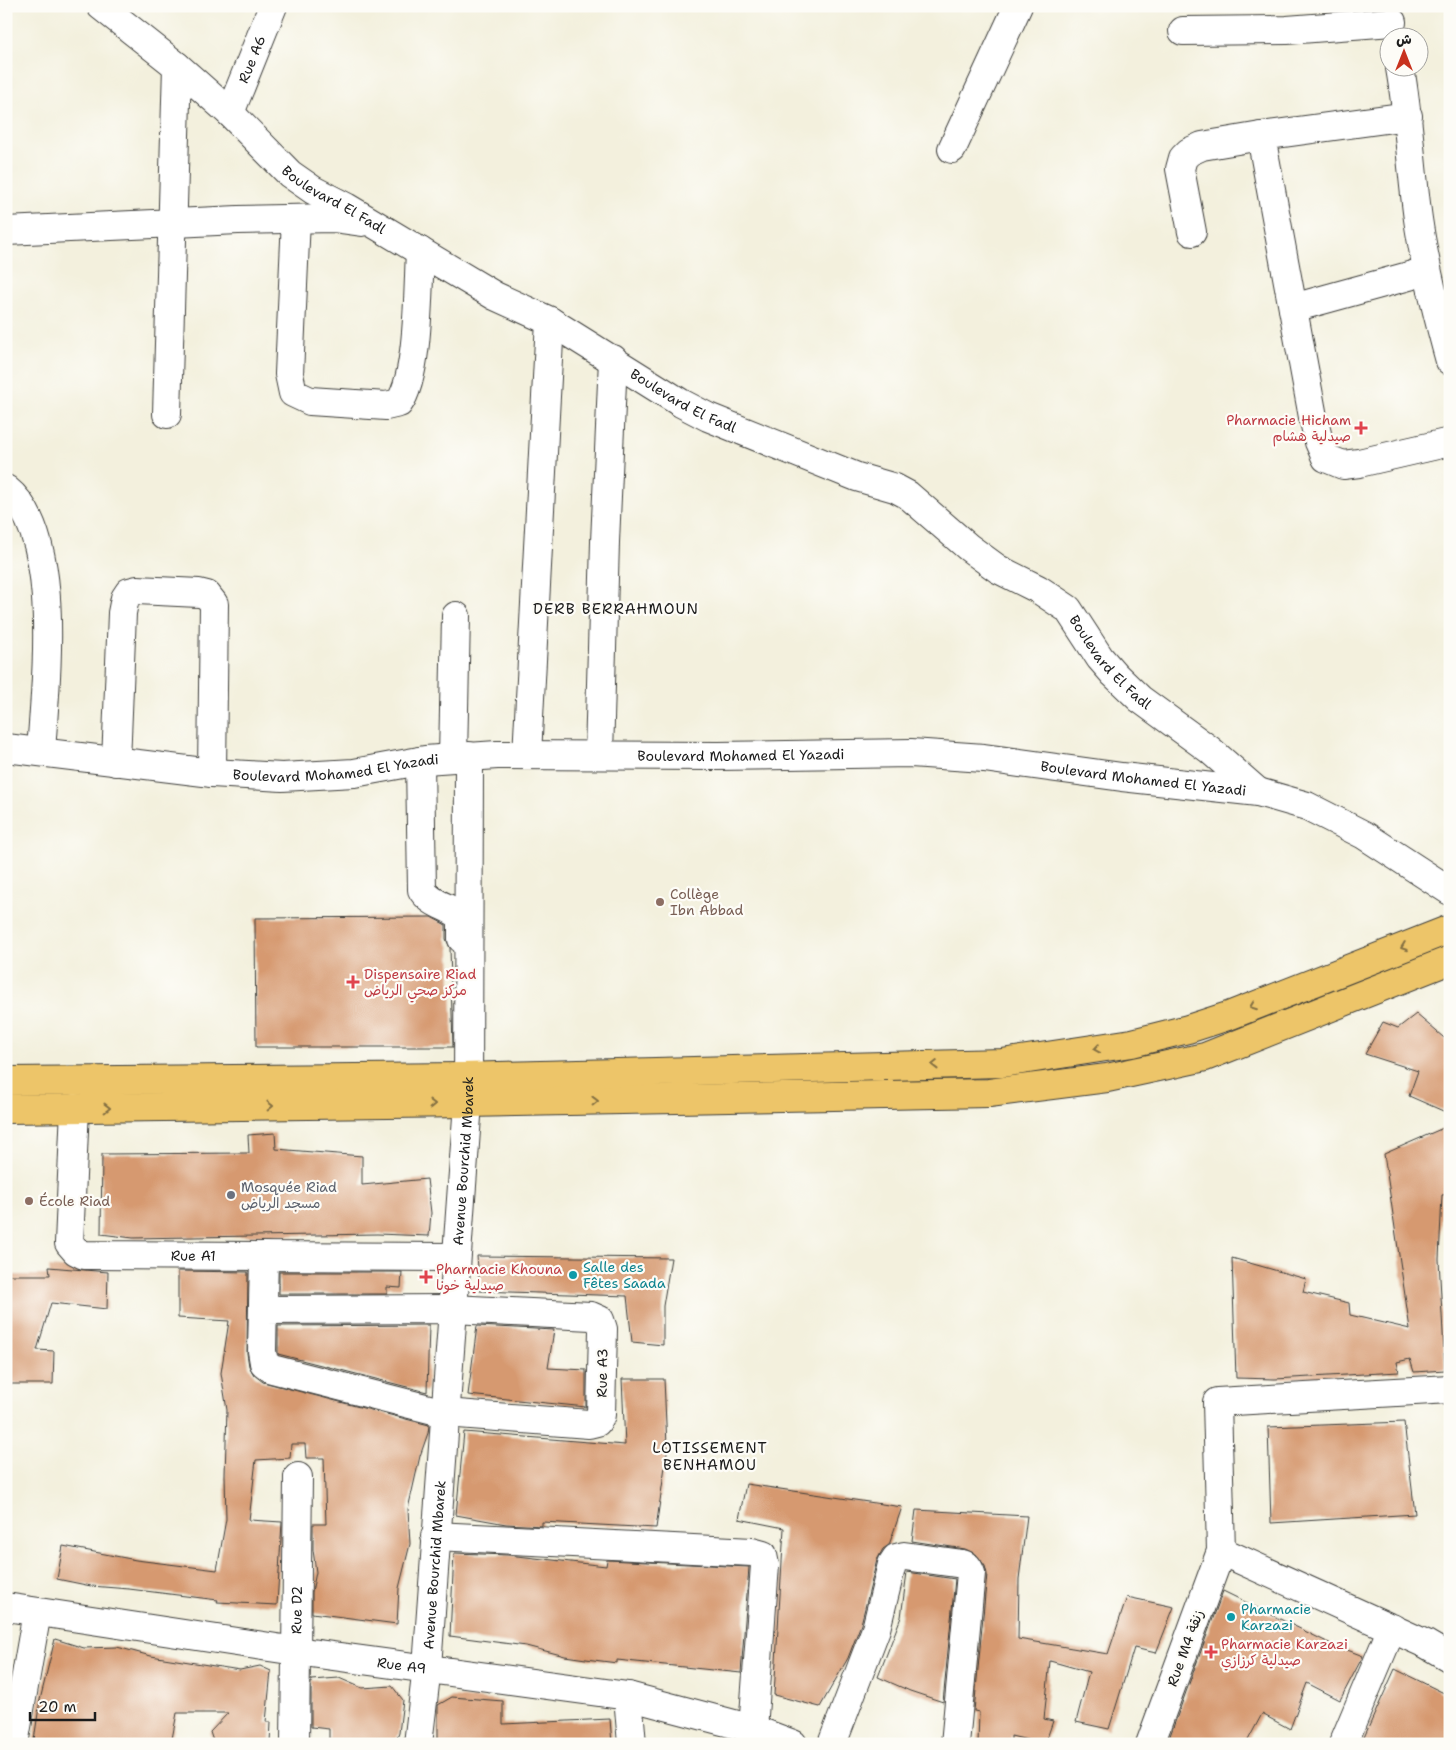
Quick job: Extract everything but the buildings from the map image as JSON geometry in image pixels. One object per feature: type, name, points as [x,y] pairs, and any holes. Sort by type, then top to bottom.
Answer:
[{"type":"main road","points":[[6,1109],[75,1108],[466,1086],[1002,1064],[1132,1043],[1188,1029],[1231,1015],[1450,929]]},
{"type":"main road","points":[[6,1080],[989,1093],[1048,1088],[1107,1078],[1205,1057],[1450,960]]},
{"type":"street","name":"Boulevard El Fadl","points":[[101,6],[177,66],[230,113],[290,174],[313,190],[495,296],[550,321],[676,400],[708,417],[857,477],[894,488],[918,502],[968,547],[998,569],[1053,598],[1068,609],[1100,658],[1114,674],[1140,699],[1210,750],[1258,792]]},
{"type":"street","name":"Rue A6","points":[[230,113],[273,6]]},
{"type":"street","points":[[952,149],[1018,6]]},
{"type":"street","points":[[1183,31],[1287,30],[1392,22]]},
{"type":"street","points":[[167,414],[177,66]]},
{"type":"street","points":[[1402,78],[1408,116],[1418,217],[1426,271],[1449,353]]},
{"type":"street","points":[[1192,232],[1180,169],[1183,158],[1189,152],[1202,146],[1261,136],[1408,116]]},
{"type":"street","points":[[1261,136],[1313,417],[1319,442],[1326,458],[1344,465],[1450,442]]},
{"type":"street","points":[[6,231],[333,218],[373,224]]},
{"type":"street","points":[[296,219],[289,374],[293,393],[310,401],[386,406],[400,403],[404,396],[412,362],[420,251]]},
{"type":"street","points":[[1293,308],[1426,271]]},
{"type":"street","points":[[528,756],[550,321]]},
{"type":"street","points":[[599,756],[605,542],[613,359]]},
{"type":"street","points":[[6,488],[13,494],[26,514],[44,563],[47,653],[41,752]]},
{"type":"street","points":[[116,762],[122,613],[125,598],[129,592],[137,590],[198,593],[207,595],[214,604],[212,773]]},
{"type":"street","name":"Avenue Bourchid Mbarek","points":[[418,1744],[427,1667],[435,1536],[453,1309],[466,1086],[461,756],[456,616]]},
{"type":"street","name":"Boulevard Mohamed El Yazadi","points":[[6,748],[248,776],[314,776],[354,773],[461,756],[875,753],[951,755],[1258,792],[1307,806],[1326,814],[1364,835],[1450,891]]},
{"type":"street","points":[[420,761],[422,890],[437,904],[457,913],[462,920],[466,1086]]},
{"type":"street","name":"Rue A1","points":[[75,1108],[69,1243],[76,1251],[84,1255],[456,1257]]},
{"type":"street","points":[[263,1310],[264,1256]]},
{"type":"street","name":"Rue A3","points":[[453,1309],[591,1316],[600,1320],[603,1329],[601,1415],[597,1422],[589,1424],[445,1413],[272,1369],[264,1363],[262,1352],[263,1310],[453,1309]]},
{"type":"street","points":[[1450,1389],[1217,1402],[1220,1552],[1392,1628],[1450,1658]]},
{"type":"street","name":"Rue D2","points":[[295,1744],[298,1477]]},
{"type":"street","points":[[435,1536],[752,1552],[763,1555],[765,1565],[753,1729]]},
{"type":"street","name":"Rue M4 زنقة","points":[[1150,1744],[1220,1552]]},
{"type":"street","points":[[832,1744],[876,1629],[892,1564],[896,1558],[904,1556],[963,1564],[968,1567],[971,1573],[954,1744]]},
{"type":"street","name":"Rue A9","points":[[6,1608],[296,1651],[427,1667],[628,1696],[753,1729],[793,1744]]},
{"type":"street","points":[[14,1744],[37,1612]]},
{"type":"street","points":[[1343,1744],[1392,1628]]},
{"type":"street","points":[[628,1696],[632,1744]]},
{"type":"place","name":"Pharmacie Hicham صيدلية هشام","points":[[1361,428]]},
{"type":"place","name":"Collège Ibn Abbad","points":[[660,902]]},
{"type":"place","name":"Dispensaire Riad مركز صحي الرياض","points":[[353,982]]},
{"type":"place","name":"Mosquée Riad مسجد الرياض","points":[[231,1195]]},
{"type":"place","name":"École Riad","points":[[29,1201]]},
{"type":"place","name":"Salle des Fêtes Saada","points":[[573,1275]]},
{"type":"place","name":"Pharmacie Khouna صيدلية خونا","points":[[426,1277]]},
{"type":"place","name":"Pharmacie Karzazi","points":[[1231,1617]]},
{"type":"place","name":"Pharmacie Karzazi صيدلية كرزازي","points":[[1211,1652]]},
{"type":"district","name":"DERB BERRAHMOUN","points":[[616,609]]},
{"type":"district","name":"LOTISSEMENT BENHAMOU","points":[[710,1456]]}]
